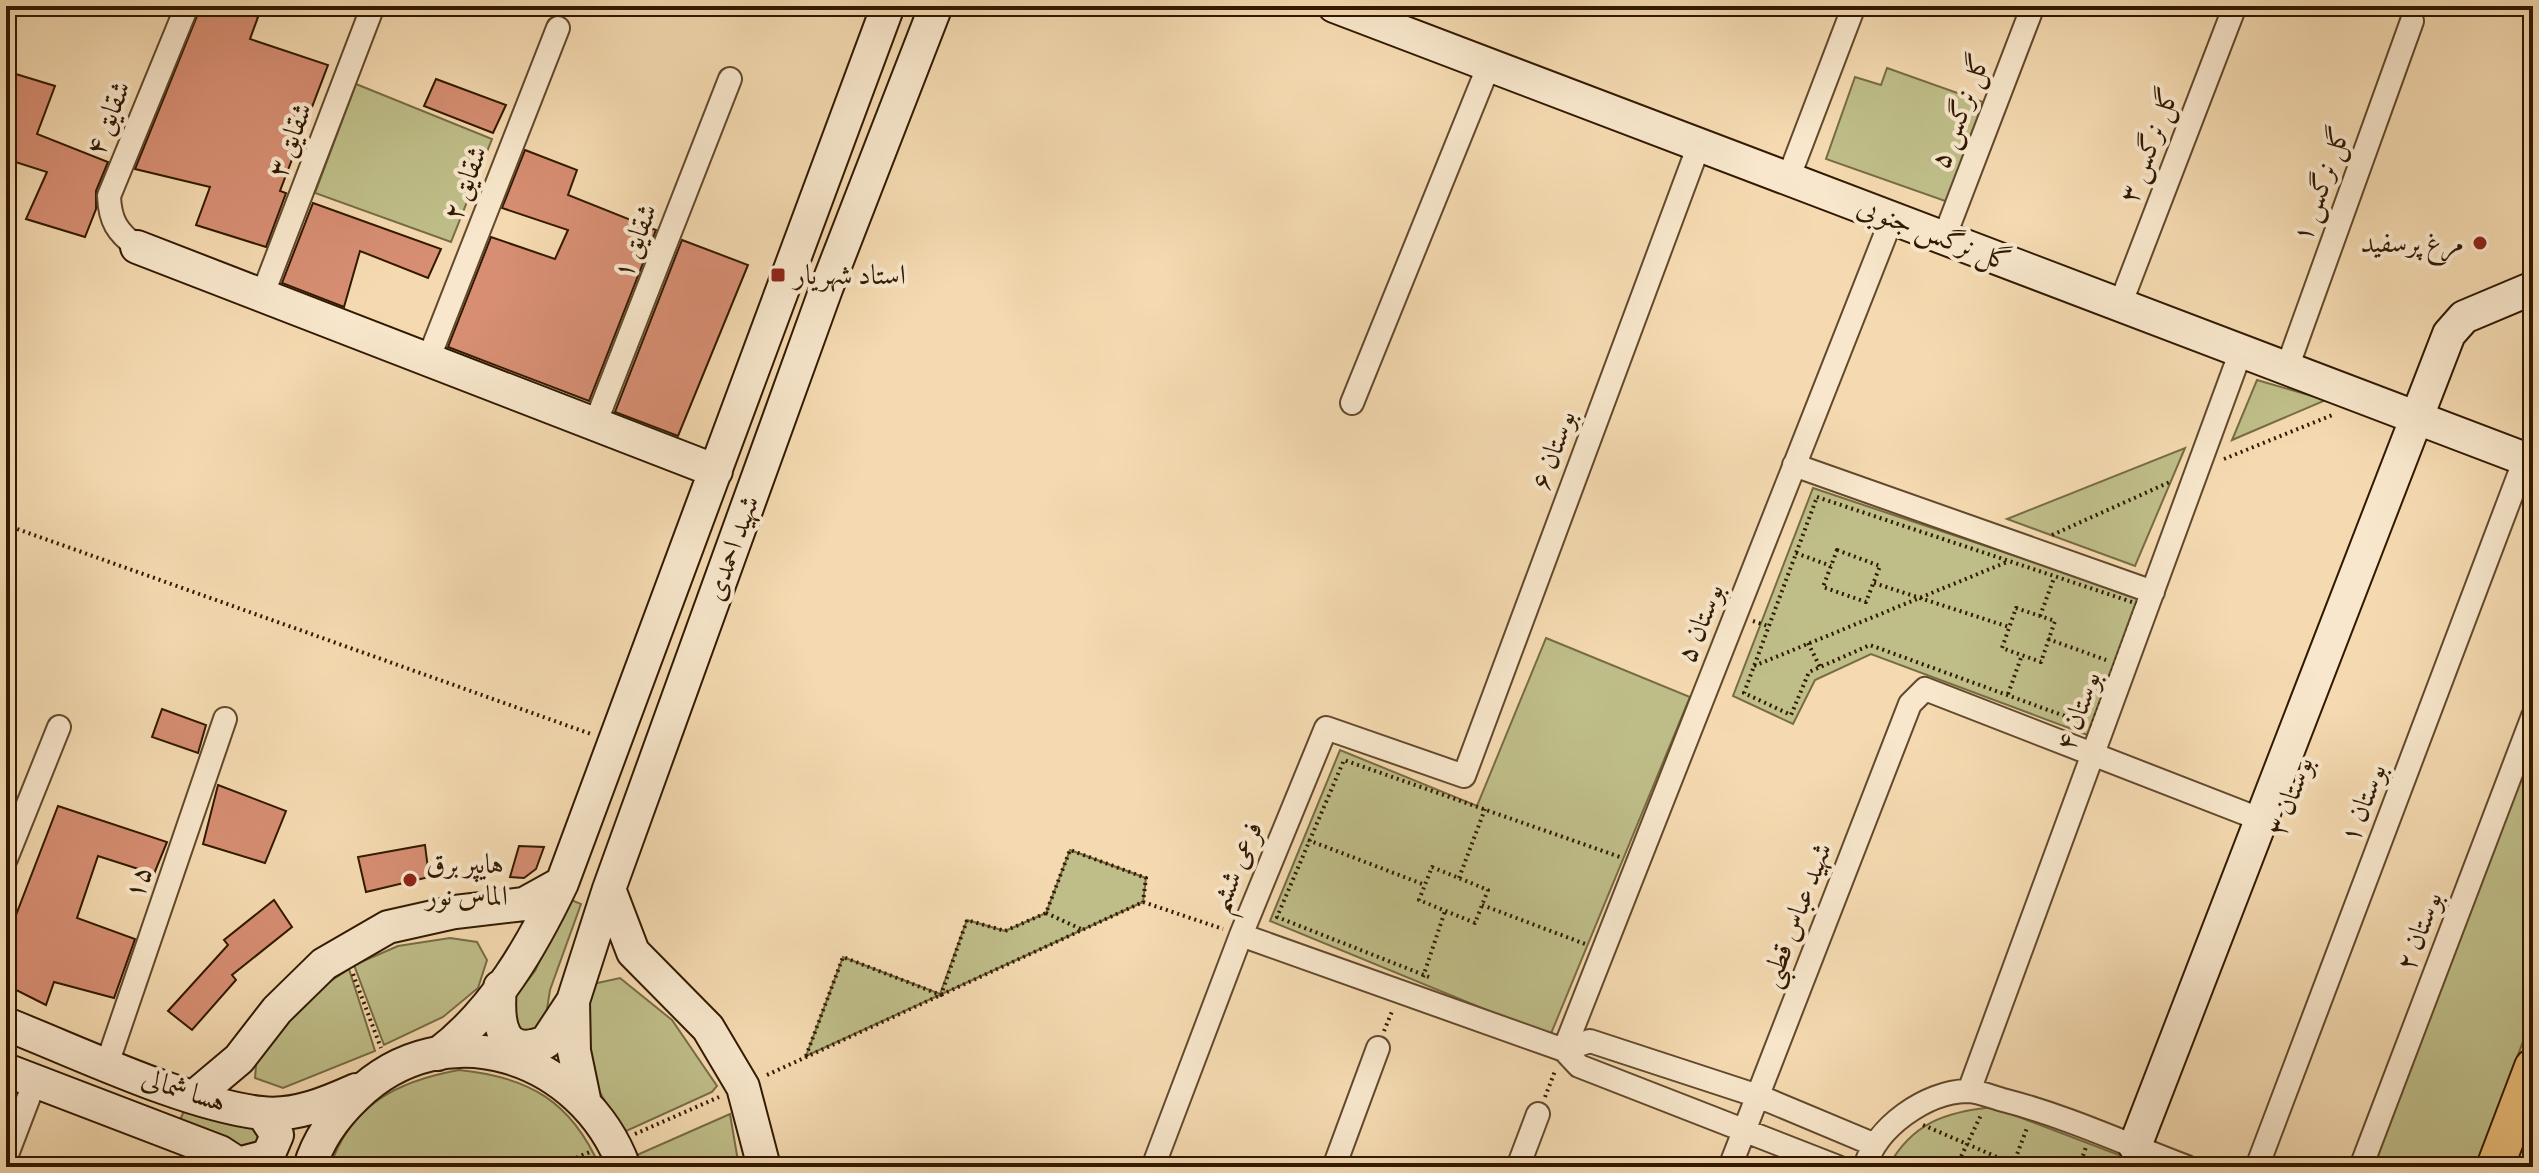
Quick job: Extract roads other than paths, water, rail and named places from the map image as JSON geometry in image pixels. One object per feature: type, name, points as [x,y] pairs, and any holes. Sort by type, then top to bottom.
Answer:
[{"type":"main road","name":"شهید احمدی","points":[[438,1054],[469,1031],[530,945],[562,883],[888,6]]},
{"type":"main road","name":"شهید احمدی","points":[[584,1099],[574,1051],[573,1001],[609,889],[826,289],[936,6]]},
{"type":"main road","name":"گل نرگس جنوبی","points":[[1334,6],[2529,461]]},
{"type":"main road","points":[[137,247],[716,471]]},
{"type":"main road","points":[[2426,422],[2449,334],[2464,317],[2533,288]]},
{"type":"main road","name":"بوستان ۳","points":[[2144,1156],[2262,820],[2426,422]]},
{"type":"main road","name":"بوستان ۳","points":[[2144,1156],[2426,422]]},
{"type":"main road","points":[[195,1096],[239,1059],[277,1010],[324,964],[388,927],[455,912],[524,904],[562,883]]},
{"type":"main road","points":[[609,889],[633,952],[708,1028],[743,1087],[764,1167]]},
{"type":"main road","points":[[500,987],[498,1017],[502,1032],[509,1041],[522,1047],[546,1042],[573,1001]]},
{"type":"main road","name":"هسا شمالی","points":[[6,1024],[195,1096],[263,1114],[313,1108],[438,1054]]},
{"type":"main road","points":[[438,1054],[478,1052],[516,1059],[552,1075],[584,1099],[619,1155]]},
{"type":"main road","points":[[2495,1167],[2533,1067]]},
{"type":"main road","name":"هسا شمالی","points":[[20,1075],[220,1152],[240,1166]]},
{"type":"main road","points":[[310,1167],[314,1152],[336,1116],[378,1078]]},
{"type":"main road","points":[[240,1166],[268,1156],[277,1135],[263,1114]]},
{"type":"main road","points":[[177,1136],[193,1167]]},
{"type":"street","name":"شقایق ۴","points":[[137,247],[118,232],[109,216],[109,196],[187,6]]},
{"type":"street","name":"شقایق ۳","points":[[262,296],[373,6]]},
{"type":"street","points":[[1788,179],[1854,6]]},
{"type":"street","name":"گل نرگس ۵","points":[[1944,238],[2033,6]]},
{"type":"street","name":"گل نرگس ۳","points":[[2120,305],[2235,6]]},
{"type":"street","name":"گل نرگس ۱","points":[[2287,368],[2412,21]]},
{"type":"street","name":"شقایق ۲","points":[[428,360],[558,28]]},
{"type":"street","points":[[1352,403],[1489,65]]},
{"type":"street","name":"شقایق ۱","points":[[595,424],[730,79]]},
{"type":"street","name":"بوستان ۶","points":[[1464,776],[1699,145]]},
{"type":"street","name":"بوستان ۵","points":[[1564,1050],[1892,218]]},
{"type":"street","name":"بوستان ۴","points":[[1969,1091],[2241,351]]},
{"type":"street","name":"بوستان ۱","points":[[2257,1167],[2529,461]]},
{"type":"street","points":[[1794,465],[2153,592]]},
{"type":"street","name":"شهید عباس قطبی","points":[[1730,1167],[1910,704],[1925,689],[2094,755]]},
{"type":"street","name":"بوستان ۲","points":[[2361,1167],[2533,716]]},
{"type":"street","name":"۱۵","points":[[107,1064],[225,719]]},
{"type":"street","points":[[6,859],[59,727]]},
{"type":"street","name":"فرعی ششم","points":[[1153,1167],[1241,935],[1326,728],[1464,776]]},
{"type":"street","points":[[2094,755],[2262,820]]},
{"type":"street","points":[[1241,935],[1564,1050],[1579,1066],[1838,1167]]},
{"type":"street","points":[[1564,1050],[1590,1041],[1758,1096],[1875,1145]]},
{"type":"street","points":[[1334,1167],[1378,1048]]},
{"type":"street","points":[[6,1157],[20,1075]]},
{"type":"street","points":[[1865,1167],[1875,1145],[1904,1116],[1926,1101],[1969,1091],[2034,1108],[2144,1156],[2187,1167]]},
{"type":"street","points":[[1518,1167],[1538,1114]]},
{"type":"place","name":"مرغ پرسفید","points":[[2480,243]]},
{"type":"place","name":"استاد شهریار","points":[[778,275]]},
{"type":"place","name":"هایپر برق الماس نور","points":[[410,880]]}]
